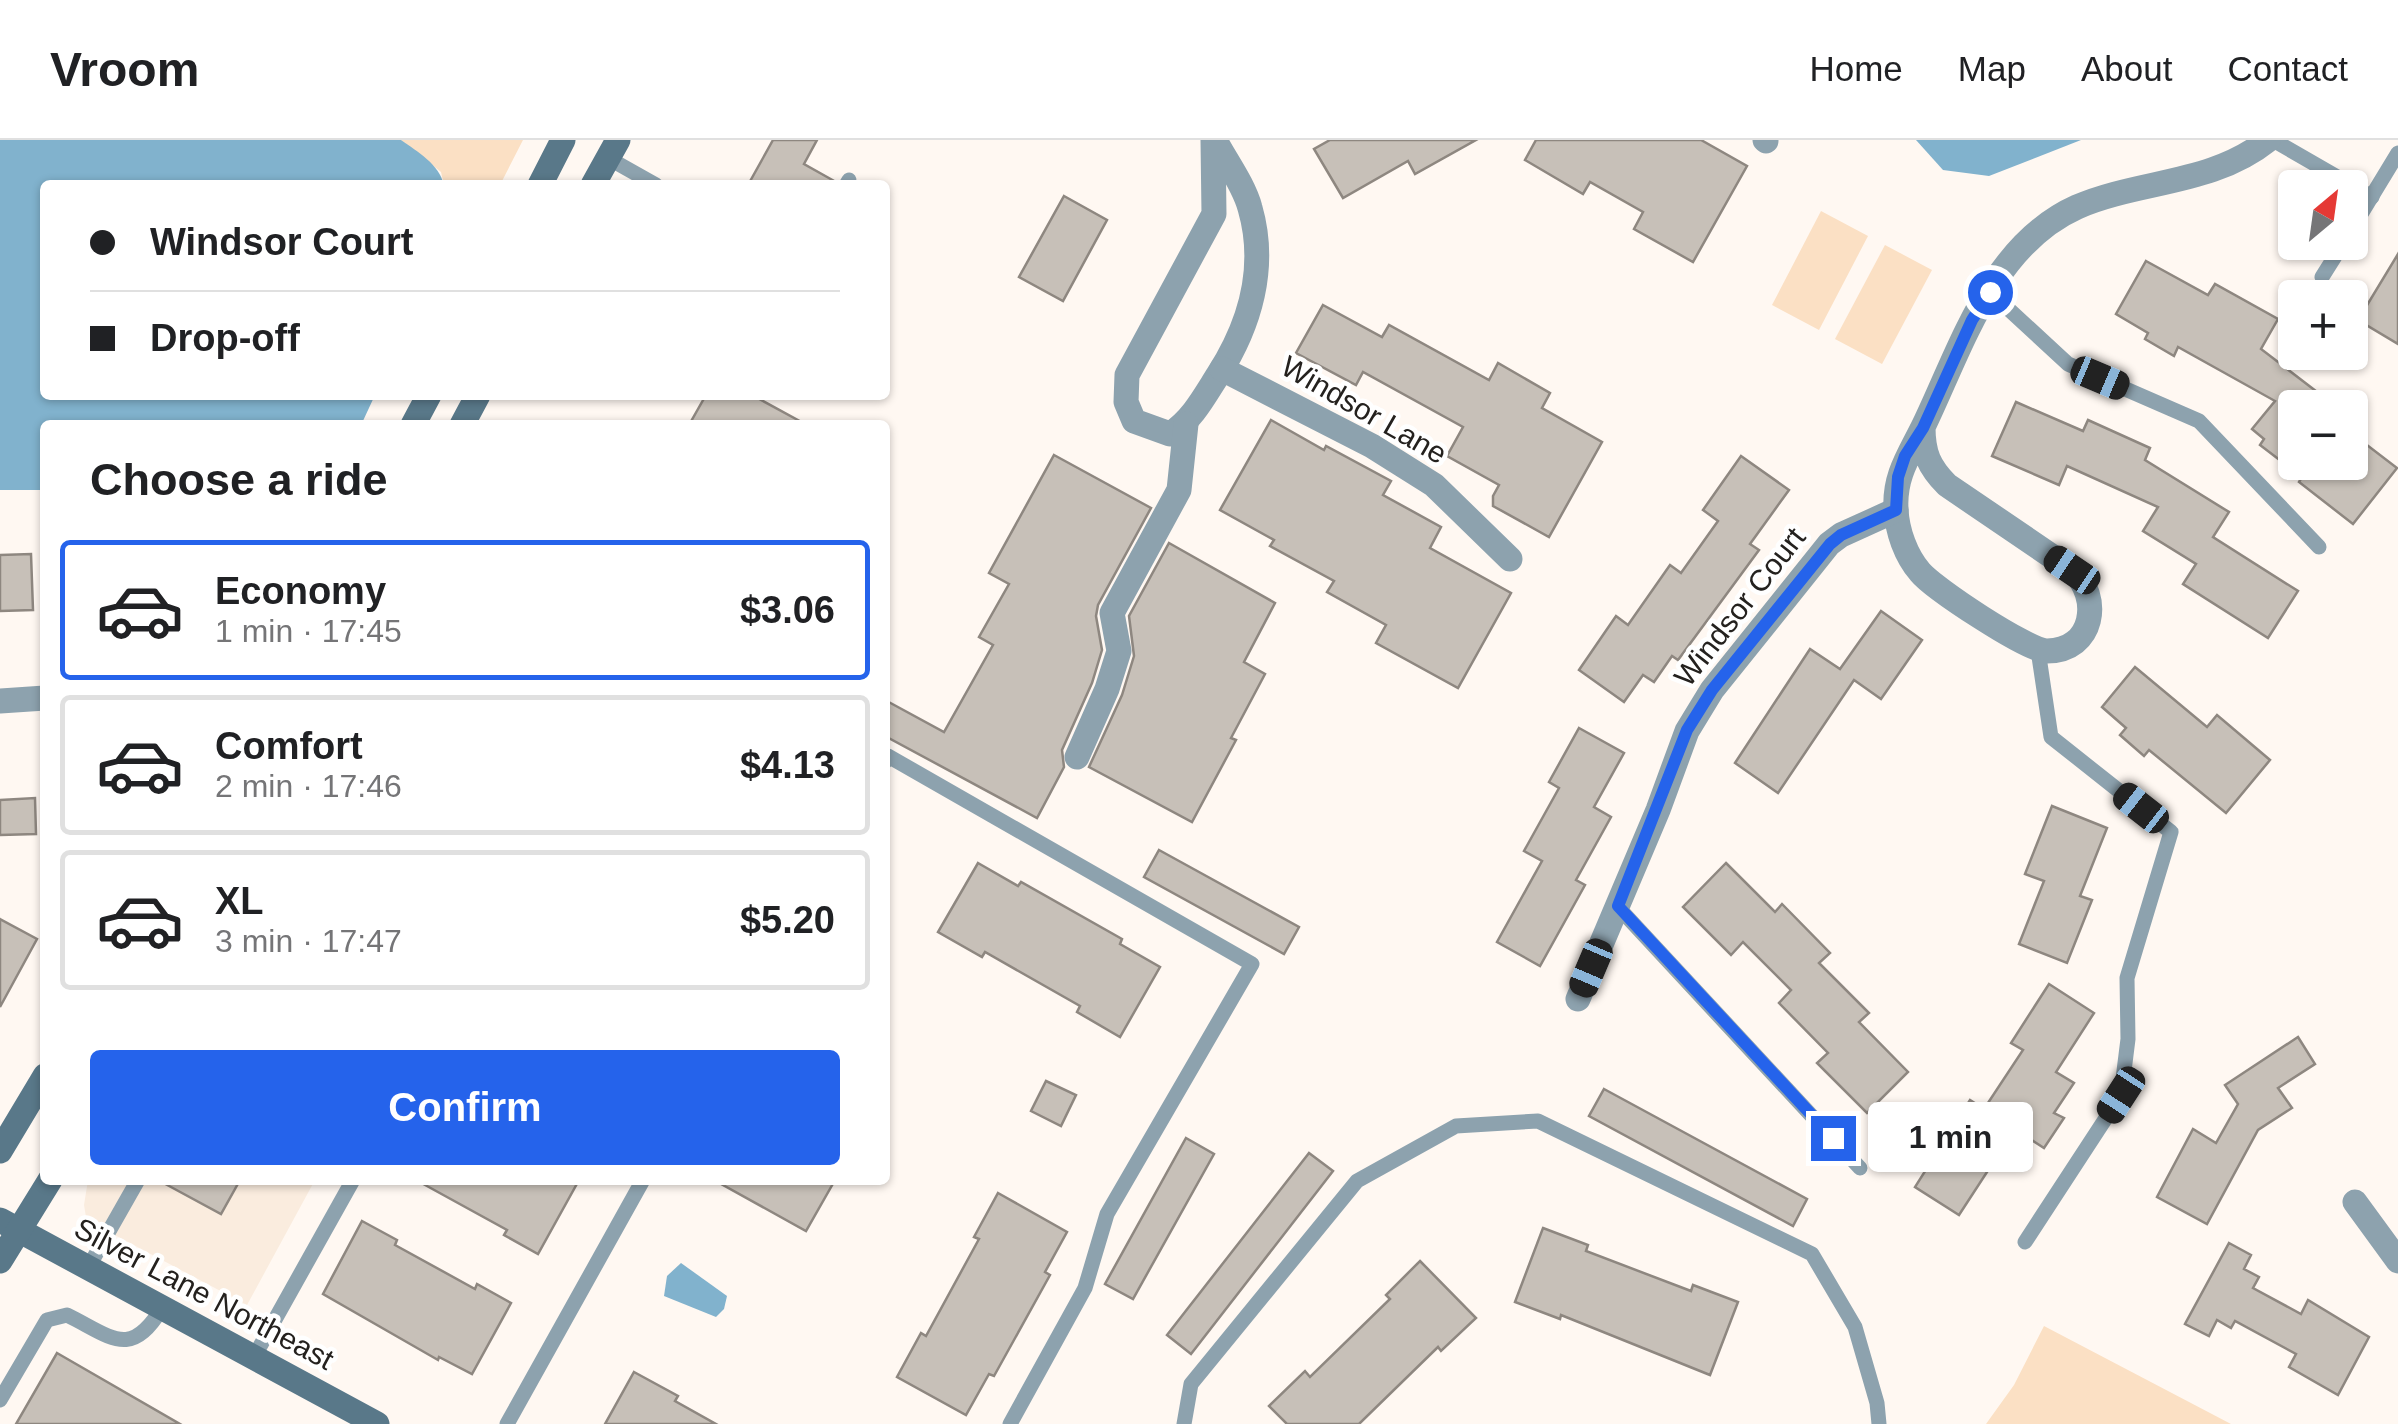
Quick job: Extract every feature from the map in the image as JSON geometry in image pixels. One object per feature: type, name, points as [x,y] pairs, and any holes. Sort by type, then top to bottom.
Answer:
[{"type":"street","points":[[543,180],[564,140]]},
{"type":"street","points":[[1214,140],[1250,207],[1258,267],[1253,304],[1222,369],[1186,424],[1170,434],[1134,421],[1126,402],[1127,375],[1214,214],[1214,140]]},
{"type":"street","points":[[1923,428],[1923,450],[1932,470],[1947,485],[2072,570],[2087,586],[2092,608],[2079,638],[2060,650],[2038,650],[2022,644],[1922,576],[1904,543],[1896,510],[1898,477],[1905,456],[1923,428],[1972,320],[2022,246],[2077,207],[2220,168],[2270,140]]},
{"type":"street","points":[[596,180],[613,149]]},
{"type":"street","name":"Windsor Lane","points":[[1222,369],[1372,446],[1434,485],[1510,558]]},
{"type":"street","points":[[1077,757],[1119,651],[1112,613],[1179,490],[1186,424]]},
{"type":"street","name":"Windsor Court","points":[[1578,999],[1687,730],[1712,690],[1830,544],[1896,510]]},
{"type":"street","points":[[0,700],[40,698]]},
{"type":"street","points":[[0,1151],[40,1084]]},
{"type":"street","points":[[0,1261],[9,1226],[46,1185]]},
{"type":"street","points":[[2355,1202],[2398,1261]]},
{"type":"street","name":"Silver Lane Northeast","points":[[9,1226],[377,1424]]},
{"type":"lane","points":[[2270,140],[2372,197]]},
{"type":"lane","points":[[613,149],[650,180]]},
{"type":"lane","points":[[2368,203],[2398,153]]},
{"type":"lane","points":[[2322,277],[2333,260]]},
{"type":"lane","points":[[1990,292],[2068,364],[2199,422],[2319,548]]},
{"type":"lane","points":[[2025,1242],[2121,1095],[2128,1039],[2126,978],[2171,832],[2051,738],[2038,650]]},
{"type":"lane","points":[[890,757],[1252,964],[1107,1214],[1086,1288],[1010,1424]]},
{"type":"lane","points":[[1618,906],[1860,1168]]},
{"type":"lane","points":[[1184,1424],[1191,1384],[1357,1181],[1456,1126],[1538,1121],[1812,1254],[1855,1327],[1877,1403],[1879,1424]]},
{"type":"lane","points":[[88,1268],[135,1185]]},
{"type":"lane","points":[[254,1358],[349,1185]]},
{"type":"lane","points":[[507,1424],[636,1185]]},
{"type":"lane","points":[[0,1400],[48,1320],[67,1315],[127,1341],[149,1330],[162,1308]]},
{"type":"shaded area","points":[[401,140],[523,140],[503,180],[443,180],[441,172]]},
{"type":"shaded area","points":[[1821,211],[1868,236],[1819,330],[1772,305]]},
{"type":"shaded area","points":[[1885,245],[1932,270],[1882,364],[1835,339]]},
{"type":"shaded area","points":[[87,1185],[312,1185],[247,1305],[92,1223],[86,1217]]},
{"type":"shaded area","points":[[2044,1326],[2231,1424],[1986,1424],[2014,1385]]},
{"type":"water","points":[[0,140],[401,140],[438,171],[442,180],[40,180],[40,400],[373,400],[363,420],[40,420],[40,490],[0,490]]},
{"type":"water","points":[[1916,140],[2081,140],[1989,176],[1943,170]]},
{"type":"water","points":[[681,1263],[727,1296],[724,1309],[716,1317],[664,1296],[667,1276]]},
{"type":"building","points":[[773,140],[817,140],[804,164],[832,180],[751,180]]},
{"type":"building","points":[[1330,140],[1476,140],[1415,174],[1408,161],[1343,198],[1314,149]]},
{"type":"building","points":[[1536,140],[1701,140],[1747,166],[1693,262],[1634,229],[1643,212],[1590,182],[1583,194],[1525,160]]},
{"type":"building","points":[[1064,196],[1107,220],[1063,301],[1019,277]]},
{"type":"building","points":[[2398,254],[2398,344],[2368,326],[2368,304]]},
{"type":"building","points":[[2146,261],[2208,295],[2215,284],[2278,319],[2261,349],[2278,362],[2278,370],[2288,370],[2315,390],[2278,390],[2278,459],[2260,445],[2264,439],[2252,429],[2275,401],[2178,347],[2174,356],[2145,339],[2148,333],[2116,314]]},
{"type":"building","points":[[1323,305],[1382,337],[1389,325],[1489,380],[1498,363],[1550,393],[1542,408],[1602,442],[1549,537],[1493,506],[1499,485],[1447,456],[1463,427],[1363,372],[1356,385],[1296,353]]},
{"type":"building","points":[[703,400],[761,400],[798,420],[692,420]]},
{"type":"building","points":[[2016,402],[2083,431],[2088,420],[2150,448],[2145,460],[2229,512],[2213,537],[2298,591],[2268,638],[2183,584],[2196,564],[2143,531],[2158,507],[2067,466],[2059,485],[1992,456]]},
{"type":"building","points":[[1271,420],[1391,481],[1383,495],[1441,527],[1430,548],[1511,593],[1458,688],[1376,643],[1386,625],[1327,592],[1334,581],[1270,546],[1274,540],[1220,510]]},
{"type":"building","points":[[2368,446],[2397,468],[2353,524],[2299,482],[2368,480]]},
{"type":"building","points":[[1054,455],[1151,508],[1098,605],[1102,650],[1062,750],[1064,767],[1037,818],[890,739],[890,703],[944,732],[993,645],[979,637],[1009,584],[989,573]]},
{"type":"building","points":[[1741,456],[1789,490],[1750,544],[1759,550],[1678,660],[1672,656],[1654,682],[1643,675],[1624,702],[1579,670],[1616,616],[1628,625],[1670,565],[1681,573],[1718,521],[1703,510]]},
{"type":"building","points":[[1169,543],[1275,603],[1244,662],[1265,674],[1231,738],[1236,740],[1192,822],[1089,767],[1122,695],[1134,656],[1129,616]]},
{"type":"building","points":[[31,554],[33,610],[0,611],[0,555]]},
{"type":"building","points":[[1881,611],[1922,640],[1881,699],[1854,680],[1778,793],[1735,763],[1810,649],[1840,669]]},
{"type":"building","points":[[2135,667],[2207,727],[2217,715],[2270,760],[2226,813],[2149,750],[2144,756],[2120,735],[2126,728],[2102,707]]},
{"type":"building","points":[[1579,728],[1624,753],[1594,807],[1611,817],[1576,880],[1585,885],[1540,966],[1497,942],[1542,861],[1524,851],[1559,788],[1549,782]]},
{"type":"building","points":[[35,798],[36,834],[0,835],[0,800]]},
{"type":"building","points":[[2052,806],[2107,828],[2080,896],[2092,900],[2067,963],[2019,944],[2044,881],[2025,874]]},
{"type":"building","points":[[1159,850],[1299,927],[1284,954],[1144,877]]},
{"type":"building","points":[[978,863],[1018,886],[1021,882],[1122,939],[1120,944],[1160,967],[1120,1037],[1077,1012],[1080,1006],[985,952],[982,957],[938,932]]},
{"type":"building","points":[[1726,863],[1775,912],[1782,904],[1830,953],[1819,963],[1869,1013],[1859,1022],[1908,1072],[1867,1113],[1817,1063],[1828,1053],[1779,1003],[1791,990],[1743,942],[1731,955],[1683,907]]},
{"type":"building","points":[[0,919],[37,939],[0,1007]]},
{"type":"building","points":[[2049,984],[2094,1013],[2056,1072],[2074,1083],[2054,1113],[2064,1118],[2044,1148],[2015,1129],[1959,1215],[1915,1187],[1970,1100],[1984,1109],[2023,1050],[2011,1043]]},
{"type":"building","points":[[2298,1037],[2315,1064],[2278,1088],[2292,1108],[2258,1130],[2207,1224],[2157,1197],[2193,1129],[2216,1143],[2238,1104],[2225,1085]]},
{"type":"building","points":[[1046,1081],[1076,1095],[1061,1126],[1031,1111]]},
{"type":"building","points":[[1604,1089],[1807,1199],[1793,1226],[1589,1116]]},
{"type":"building","points":[[1186,1138],[1214,1154],[1133,1299],[1105,1284]]},
{"type":"building","points":[[1309,1153],[1333,1171],[1191,1354],[1167,1335]]},
{"type":"building","points":[[167,1185],[237,1185],[221,1214]]},
{"type":"building","points":[[425,1185],[576,1185],[538,1254],[504,1235],[507,1230]]},
{"type":"building","points":[[723,1185],[832,1185],[806,1231]]},
{"type":"building","points":[[998,1193],[1067,1232],[1045,1272],[1050,1275],[994,1376],[989,1374],[966,1415],[897,1377],[921,1333],[926,1336],[979,1239],[974,1237]]},
{"type":"building","points":[[362,1221],[397,1240],[395,1245],[475,1289],[477,1284],[511,1303],[472,1374],[439,1357],[438,1360],[323,1294]]},
{"type":"building","points":[[1543,1228],[1588,1245],[1586,1251],[1691,1291],[1693,1285],[1738,1302],[1710,1375],[1561,1315],[1560,1319],[1515,1302]]},
{"type":"building","points":[[2229,1243],[2251,1255],[2244,1269],[2259,1277],[2253,1288],[2301,1314],[2308,1300],[2369,1337],[2338,1395],[2289,1367],[2296,1354],[2235,1321],[2231,1328],[2217,1320],[2209,1336],[2185,1324]]},
{"type":"building","points":[[1420,1261],[1476,1318],[1441,1351],[1438,1347],[1359,1424],[1287,1424],[1269,1406],[1305,1371],[1310,1377],[1390,1299],[1386,1295]]},
{"type":"building","points":[[57,1353],[180,1424],[16,1424]]},
{"type":"building","points":[[634,1372],[678,1396],[675,1401],[716,1424],[605,1424]]},
{"type":"route","points":[[1833,1138],[1618,906],[1687,730],[1712,690],[1830,544],[1896,510],[1898,477],[1905,456],[1923,428],[1972,320],[1990,292]]}]
